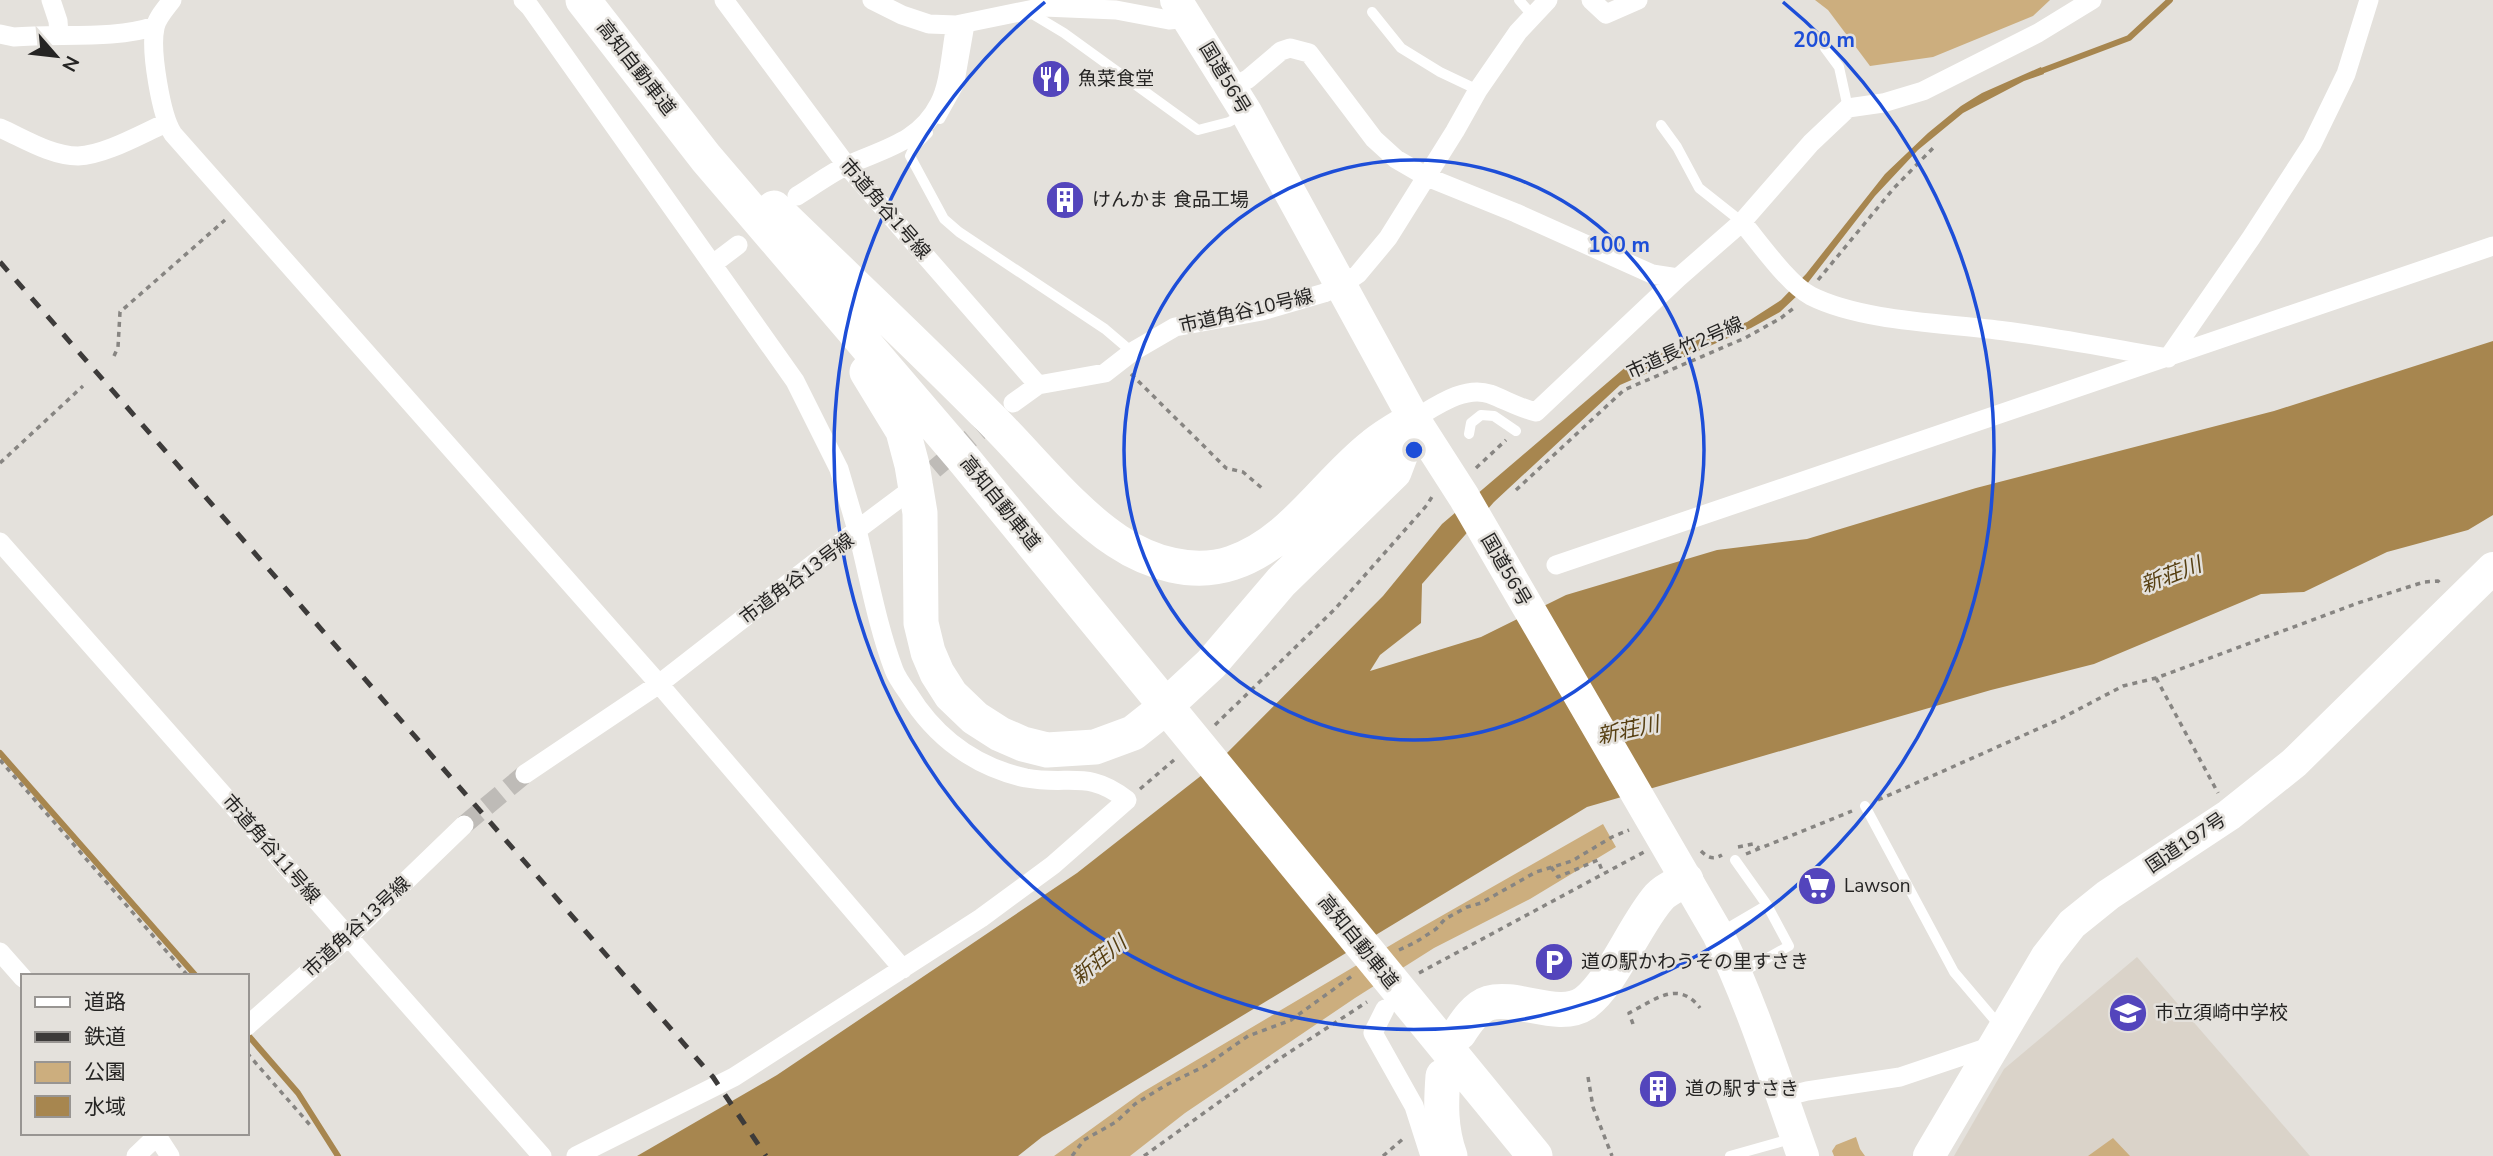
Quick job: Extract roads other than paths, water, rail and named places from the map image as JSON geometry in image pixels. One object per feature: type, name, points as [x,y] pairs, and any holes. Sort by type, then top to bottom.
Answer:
[{"type":"highway","name":"高知自動車道","points":[[584,0],[692,140],[961,456],[1140,673],[1396,999],[1535,1156]]},
{"type":"highway","points":[[584,0],[745,179],[921,348],[1097,527],[1140,554],[1164,563],[1190,568],[1212,568],[1254,554],[1298,518],[1373,445],[1414,419]]},
{"type":"highway","name":"国道56号","points":[[1183,9],[1239,100],[1342,285],[1414,419],[1449,495],[1718,934],[1738,975],[1784,1097],[1799,1147]]},
{"type":"highway","points":[[692,140],[704,180],[862,365],[898,422],[912,465],[920,513],[921,623],[928,652],[951,695],[975,718],[1000,734],[1023,744],[1047,750],[1095,747],[1133,733],[1157,714],[1211,664],[1280,582],[1394,472],[1414,419]]},
{"type":"highway","name":"国道197号","points":[[1929,1156],[2048,956],[2072,924],[2108,895],[2229,815],[2294,763],[2493,568]]},
{"type":"highway","points":[[1459,1033],[1472,1015],[1488,1003],[1506,1002],[1555,1009],[1584,1003],[1603,982],[1659,896],[1686,879]]},
{"type":"highway","points":[[1443,1076],[1441,1108],[1444,1136],[1450,1156]]},
{"type":"street","points":[[51,0],[59,34]]},
{"type":"street","points":[[172,0],[155,26],[154,56],[166,123],[237,209],[659,684],[903,968],[734,1077],[576,1156]]},
{"type":"street","points":[[523,0],[795,381],[839,469],[857,530],[905,494]]},
{"type":"street","name":"市道角谷1号線","points":[[724,0],[846,166],[1038,385]]},
{"type":"street","points":[[872,0],[901,15],[929,24],[963,24],[1044,7],[1102,9],[1170,20],[1183,9]]},
{"type":"street","points":[[1342,285],[1358,274],[1388,238],[1478,90],[1532,15],[1548,0]]},
{"type":"street","points":[[1591,0],[1606,14],[1638,0]]},
{"type":"street","points":[[1414,419],[1471,392],[1488,394],[1518,408],[1536,412],[1678,278],[1742,222],[1811,143],[1848,108],[1868,103],[1883,103],[1934,86],[2039,33],[2092,0]]},
{"type":"street","points":[[2168,358],[2312,144],[2346,74],[2369,0]]},
{"type":"street","points":[[797,196],[846,166],[898,146],[926,123],[939,104],[946,86],[963,24]]},
{"type":"street","points":[[0,34],[14,37],[120,33],[155,26]]},
{"type":"street","points":[[1239,100],[1248,79],[1282,51],[1290,48],[1309,54],[1318,62],[1374,139],[1396,159],[1427,177],[1516,213],[1652,274],[1678,278]]},
{"type":"street","points":[[0,128],[48,149],[77,156],[94,153],[166,123]]},
{"type":"street","points":[[1742,222],[1808,295],[1835,306],[1897,318],[2006,331],[2168,358]]},
{"type":"street","points":[[713,264],[738,245]]},
{"type":"street","points":[[1556,565],[2493,246]]},
{"type":"street","name":"市道角谷10号線","points":[[1038,385],[1105,373],[1175,327],[1262,311],[1342,285]]},
{"type":"street","points":[[1013,403],[1038,385]]},
{"type":"street","name":"市道角谷13号線","points":[[525,774],[659,684],[857,530],[895,673],[916,706],[941,735],[969,756],[1003,773],[1038,780],[1091,780],[1113,789],[1127,800],[1053,865],[981,918],[903,968]]},
{"type":"street","name":"市道角谷11号線","points":[[0,542],[542,1156]]},
{"type":"street","name":"市道角谷13号線","points":[[248,1025],[348,937],[464,825]]},
{"type":"street","points":[[0,952],[21,976]]},
{"type":"street","points":[[1396,999],[1373,1033],[1414,1106],[1430,1156]]},
{"type":"street","points":[[1784,1097],[1900,1077],[2000,1038]]},
{"type":"street","points":[[136,1156],[157,1135],[170,1156]]},
{"type":"lane","points":[[1519,0],[1532,15]]},
{"type":"lane","points":[[1025,10],[1064,33],[1198,130],[1229,122],[1239,100]]},
{"type":"lane","points":[[1371,12],[1401,48],[1440,72],[1478,90]]},
{"type":"lane","points":[[963,24],[959,85],[935,127],[914,147],[909,156],[944,219],[959,232],[1105,329],[1126,357]]},
{"type":"lane","points":[[1825,48],[1839,67],[1848,108]]},
{"type":"lane","points":[[1661,125],[1677,147],[1699,188],[1742,222]]},
{"type":"lane","points":[[1469,433],[1471,423],[1481,415],[1494,416],[1516,431]]},
{"type":"lane","points":[[1865,806],[1954,972],[2000,1038]]},
{"type":"lane","points":[[1735,860],[1767,905],[1789,946],[1738,975]]},
{"type":"lane","points":[[1718,934],[1767,905]]},
{"type":"lane","points":[[1730,1156],[1799,1147]]},
{"type":"water","name":"新荘川","points":[[2041,67],[2044,74],[2024,81],[1963,113],[1918,150],[1875,196],[1800,293],[1780,312],[1751,328],[1620,385],[1494,502],[1422,584],[1421,623],[1380,655],[1370,671],[1481,637],[1566,595],[1717,550],[1807,539],[1976,488],[2274,411],[2493,341],[2493,515],[2468,530],[2387,552],[2304,592],[2261,594],[2094,664],[1991,690],[1587,807],[1042,1137],[1018,1156],[637,1156],[777,1075],[1077,873],[1216,764],[1383,596],[1442,524],[1628,365],[1747,322],[1781,300],[1806,274],[1885,174],[1928,133],[1982,93]]},
{"type":"waterway","points":[[2036,73],[2129,38],[2170,0]]},
{"type":"waterway","points":[[0,753],[194,974]]},
{"type":"waterway","points":[[248,1035],[298,1093],[338,1156]]},
{"type":"tunnel","points":[[912,488],[998,415]]},
{"type":"tunnel","points":[[464,825],[525,774]]},
{"type":"railway","points":[[0,262],[713,1077],[766,1156]]},
{"type":"place","name":"魚菜食堂","points":[[1051,79]]},
{"type":"place","name":"けんかま 食品工場","points":[[1065,200]]},
{"type":"place","name":"Lawson","points":[[1817,886]]},
{"type":"place","name":"道の駅かわうその里すさき","points":[[1554,962]]},
{"type":"place","name":"市立須崎中学校","points":[[2128,1013]]},
{"type":"place","name":"道の駅すさき","points":[[1658,1089]]}]
